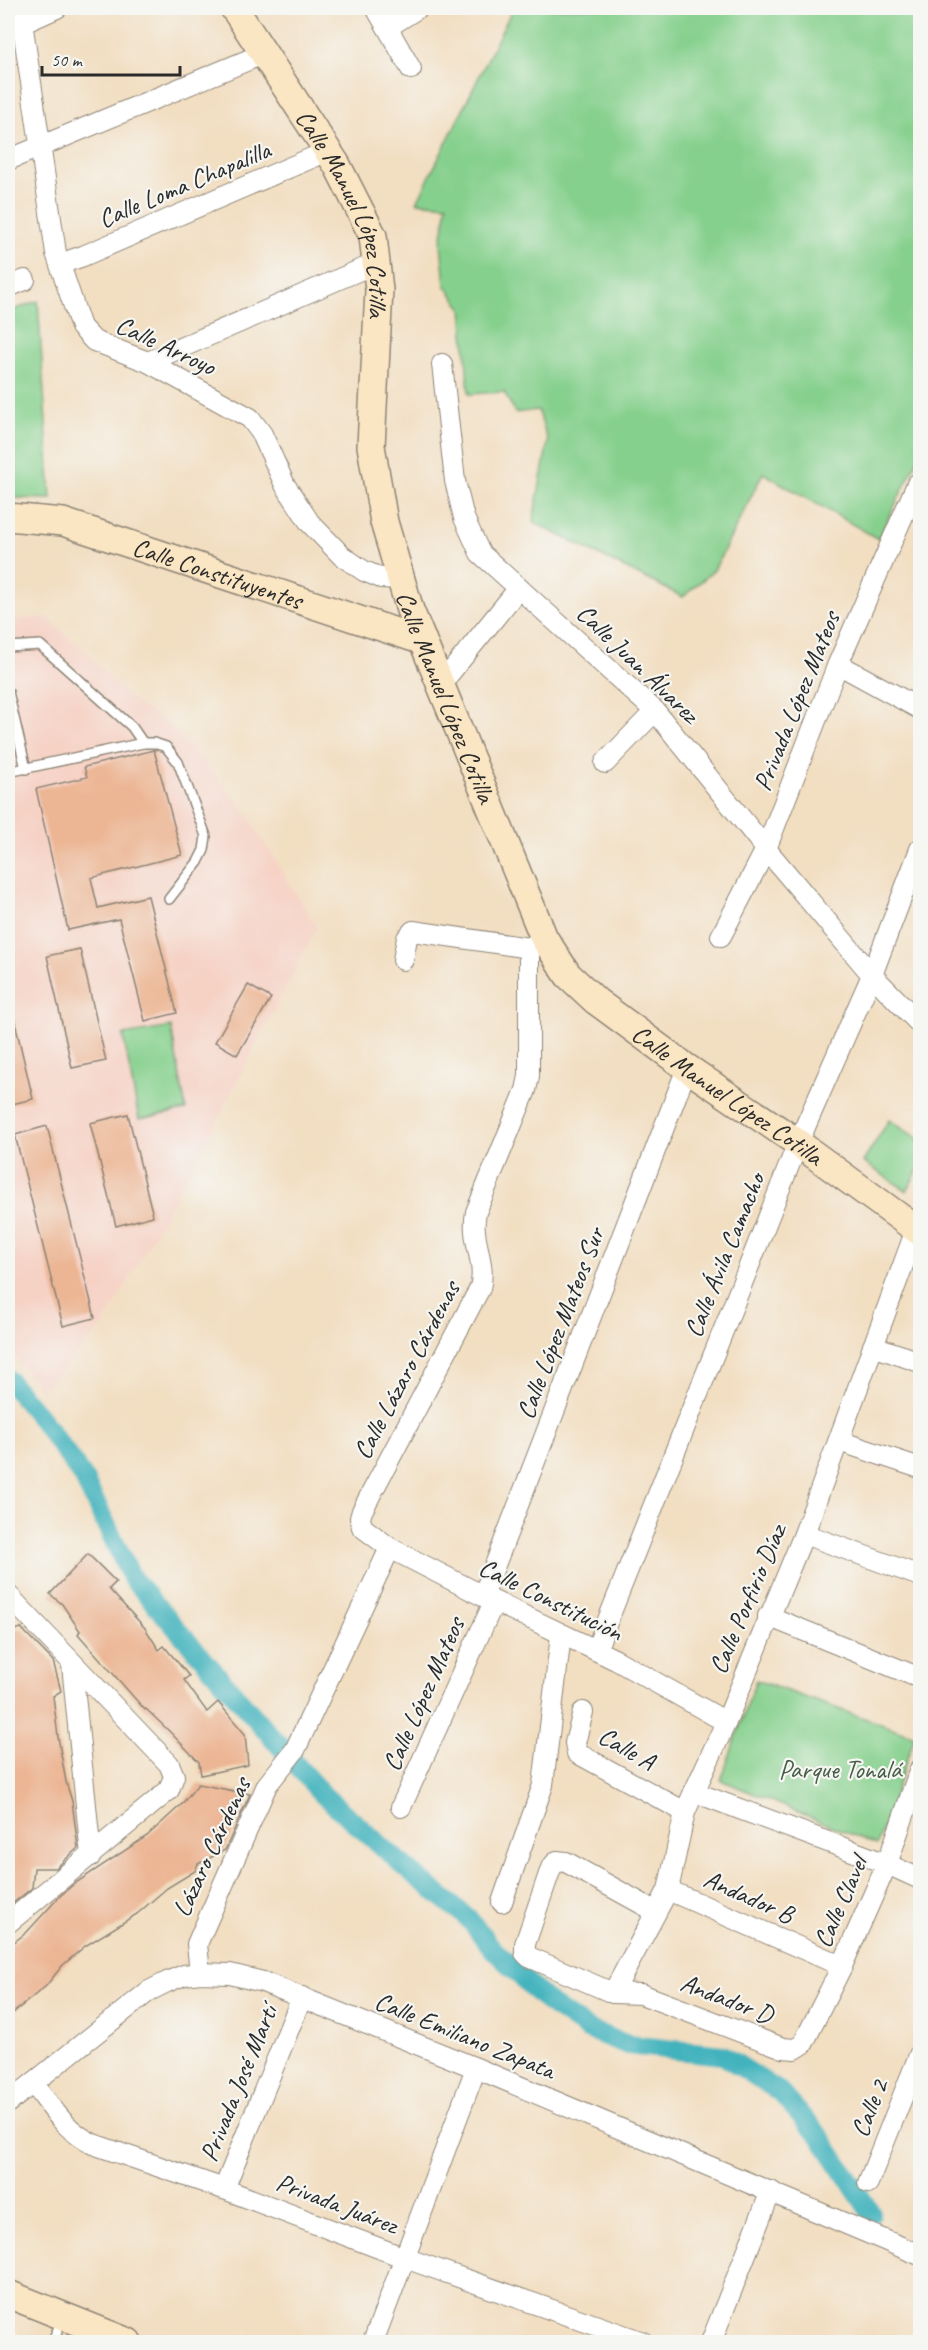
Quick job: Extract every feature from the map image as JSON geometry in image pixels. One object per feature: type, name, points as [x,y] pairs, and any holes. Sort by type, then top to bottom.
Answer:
[{"type":"street","points":[[17,20],[57,8]]},
{"type":"street","name":"Calle Manuel López Cotilla","points":[[234,8],[337,165],[373,236],[379,290],[371,446],[384,522],[410,610],[441,684],[537,943],[596,1001],[687,1068],[919,1227]]},
{"type":"street","points":[[376,8],[411,69]]},
{"type":"street","points":[[388,27],[417,8]]},
{"type":"street","name":"Calle Arroyo","points":[[17,20],[56,253],[81,327],[94,341],[148,362],[250,418],[262,434],[285,485],[310,523],[342,556],[364,571],[381,578],[401,579]]},
{"type":"street","points":[[8,160],[39,145],[265,53]]},
{"type":"street","name":"Calle Loma Chapalilla","points":[[60,264],[328,152]]},
{"type":"street","points":[[148,362],[376,263]]},
{"type":"street","name":"Calle Juan Álvarez","points":[[442,364],[455,481],[464,518],[480,554],[655,711],[766,849],[872,975],[921,1024]]},
{"type":"street","name":"Privada López Mateos","points":[[721,936],[766,849],[838,664],[917,484]]},
{"type":"street","name":"Calle Constituyentes","points":[[8,517],[63,522],[423,641]]},
{"type":"street","points":[[441,684],[519,588]]},
{"type":"street","points":[[838,664],[921,709]]},
{"type":"street","points":[[605,763],[655,711]]},
{"type":"street","name":"Calle Ávila Camacho","points":[[596,1650],[798,1143],[872,975],[921,849]]},
{"type":"street","points":[[403,960],[407,938],[413,931],[537,943]]},
{"type":"street","name":"Calle Lázaro Cárdenas","points":[[360,1518],[480,1288],[483,1277],[474,1236],[476,1212],[530,1076],[537,943]]},
{"type":"street","name":"Calle López Mateos Sur","points":[[488,1599],[687,1068]]},
{"type":"street","name":"Calle Porfirio Díaz","points":[[613,1993],[668,1890],[685,1812],[726,1722],[768,1616],[804,1534],[919,1227]]},
{"type":"street","points":[[873,1346],[921,1362]]},
{"type":"street","points":[[839,1441],[921,1468]]},
{"type":"street","name":"Calle Constitución","points":[[360,1518],[362,1527],[390,1548],[488,1599],[596,1650],[726,1722]]},
{"type":"street","points":[[804,1534],[921,1576]]},
{"type":"street","name":"Lázaro Cárdenas","points":[[200,1973],[197,1944],[267,1785],[295,1750],[390,1548]]},
{"type":"street","points":[[8,1595],[72,1665],[169,1764],[174,1776],[169,1790],[8,1923]]},
{"type":"street","name":"Calle López Mateos","points":[[401,1808],[488,1599]]},
{"type":"street","points":[[768,1616],[921,1678]]},
{"type":"street","points":[[502,1902],[543,1785],[561,1635]]},
{"type":"street","points":[[72,1665],[91,1856]]},
{"type":"street","name":"Calle A","points":[[583,1712],[575,1743],[577,1753],[685,1812]]},
{"type":"street","name":"Calle Clavel","points":[[795,2049],[803,2044],[842,1966],[914,1806],[921,1769]]},
{"type":"street","points":[[693,1792],[887,1864],[921,1879]]},
{"type":"street","points":[[613,1993],[529,1957],[525,1953],[525,1944],[551,1868],[557,1862],[566,1862],[655,1911]]},
{"type":"street","name":"Andador B","points":[[668,1890],[842,1966]]},
{"type":"street","name":"Calle Emiliano Zapata","points":[[8,2103],[149,1991],[184,1976],[200,1973],[230,1974],[263,1982],[476,2068],[921,2256]]},
{"type":"street","name":"Andador D","points":[[613,1993],[641,1994],[783,2048],[795,2049]]},
{"type":"street","name":"Privada José Martí","points":[[224,2189],[302,1997]]},
{"type":"street","name":"Calle 2","points":[[868,2183],[921,2053]]},
{"type":"street","points":[[373,2343],[476,2068]]},
{"type":"street","name":"Privada Juárez","points":[[33,2083],[76,2136],[93,2144],[224,2189],[405,2258],[643,2343]]},
{"type":"street","points":[[711,2343],[771,2191]]},
{"type":"street","points":[[8,2294],[128,2343]]},
{"type":"lane","points":[[8,647],[40,645],[132,727],[143,743]]},
{"type":"lane","points":[[8,692],[26,769]]},
{"type":"lane","points":[[8,772],[143,743],[154,743],[166,747],[177,762],[206,836],[204,850],[198,862],[169,899]]},
{"type":"lane","points":[[53,2343],[63,2316]]},
{"type":"shaded area","points":[[47,617],[94,660],[127,696],[177,731],[241,805],[317,927],[204,1146],[103,1326],[41,1392],[8,1347],[8,620]]},
{"type":"green space","points":[[513,8],[920,8],[920,455],[878,539],[763,473],[714,570],[683,597],[533,522],[548,441],[538,410],[515,413],[504,392],[469,394],[462,308],[445,285],[441,243],[447,205],[417,202]]},
{"type":"green space","points":[[38,301],[51,499],[8,498],[8,312]]},
{"type":"green space","points":[[171,1027],[186,1110],[139,1119],[123,1035]]},
{"type":"green space","points":[[889,1120],[920,1140],[920,1166],[907,1191],[863,1162]]},
{"type":"green space","name":"Parque Tonalá","points":[[756,1680],[915,1736],[877,1845],[721,1780]]},
{"type":"building","points":[[154,750],[182,855],[91,878],[98,908],[148,896],[177,1013],[145,1021],[119,919],[68,930],[36,789],[87,777],[84,767]]},
{"type":"building","points":[[80,949],[106,1061],[72,1068],[47,956]]},
{"type":"building","points":[[248,985],[271,998],[237,1055],[215,1042]]},
{"type":"building","points":[[8,1014],[13,1014],[33,1099],[8,1105]]},
{"type":"building","points":[[128,1114],[153,1216],[116,1226],[90,1123]]},
{"type":"building","points":[[47,1126],[95,1318],[63,1326],[15,1135]]},
{"type":"building","points":[[88,1554],[116,1582],[109,1589],[145,1628],[159,1650],[164,1646],[189,1676],[184,1680],[207,1712],[218,1702],[245,1734],[248,1765],[201,1775],[199,1762],[145,1710],[78,1634],[80,1631],[62,1604],[50,1594]]},
{"type":"building","points":[[21,1628],[53,1661],[61,1691],[53,1696],[78,1848],[56,1868],[34,1868],[32,1888],[8,1905],[8,1632]]},
{"type":"building","points":[[198,1784],[250,1794],[225,1850],[198,1864],[195,1871],[167,1888],[137,1914],[85,1946],[62,1966],[46,1986],[8,2017],[8,1947],[27,1932],[74,1884],[147,1836],[182,1804]]},
{"type":"waterway","points":[[8,1380],[41,1419],[82,1475],[132,1578],[321,1793],[412,1873],[468,1918],[493,1949],[546,2001],[587,2029],[628,2045],[723,2055],[780,2092],[821,2138],[871,2213]]}]
